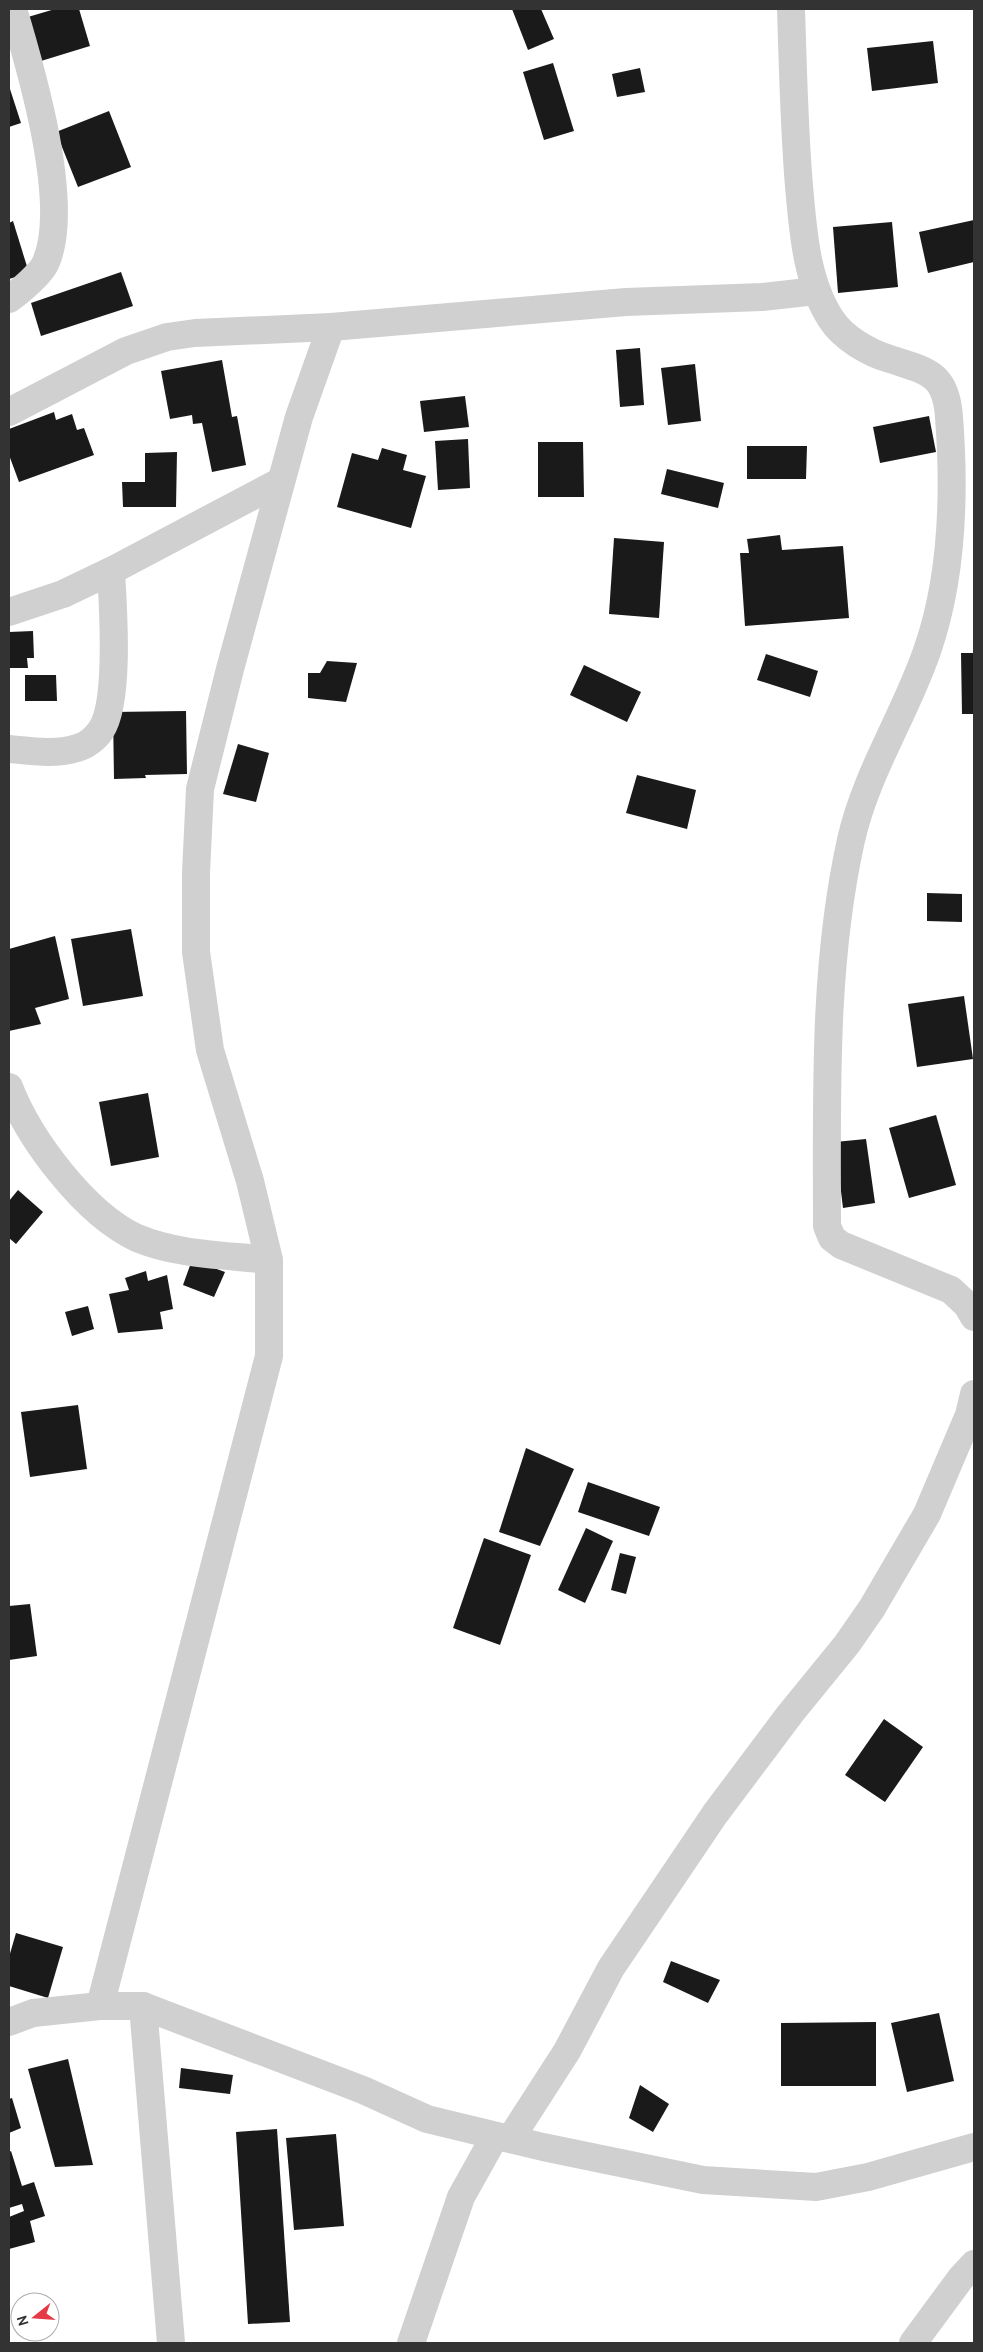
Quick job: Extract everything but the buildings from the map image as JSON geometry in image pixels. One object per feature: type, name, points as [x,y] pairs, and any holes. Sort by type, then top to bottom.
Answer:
[{"type":"street","points":[[9,299],[46,264],[52,242],[54,200],[48,153],[24,47],[13,9]]},
{"type":"street","points":[[791,9],[795,137],[803,228],[816,291],[832,322],[851,340],[886,358],[922,369],[937,380],[945,393],[949,414],[952,500],[946,585],[928,649],[903,712],[861,799],[842,891],[832,978],[827,1082],[826,1226],[832,1238],[840,1245],[950,1290],[967,1305],[974,1318]]},
{"type":"street","points":[[9,412],[126,351],[167,337],[196,333],[331,327],[626,302],[724,300],[816,291]]},
{"type":"street","points":[[100,2006],[269,1356],[269,1260],[250,1181],[210,1050],[196,952],[196,872],[200,789],[299,417],[331,327]]},
{"type":"street","points":[[9,612],[64,594],[281,481]]},
{"type":"street","points":[[9,748],[44,752],[77,748],[90,742],[102,729],[107,715],[115,636],[111,571]]},
{"type":"street","points":[[9,1086],[15,1102],[48,1158],[101,1215],[138,1238],[181,1250],[269,1260]]},
{"type":"street","points":[[411,2343],[461,2197],[503,2137],[567,2052],[611,1968],[704,1830],[790,1714],[847,1644],[872,1608],[927,1514],[969,1415],[974,1394]]},
{"type":"street","points":[[9,2022],[33,2014],[100,2006],[143,2006],[362,2090],[427,2119],[704,2180],[816,2187],[868,2177],[974,2147]]},
{"type":"street","points":[[143,2006],[171,2343]]},
{"type":"street","points":[[913,2343],[961,2278],[974,2264]]}]
